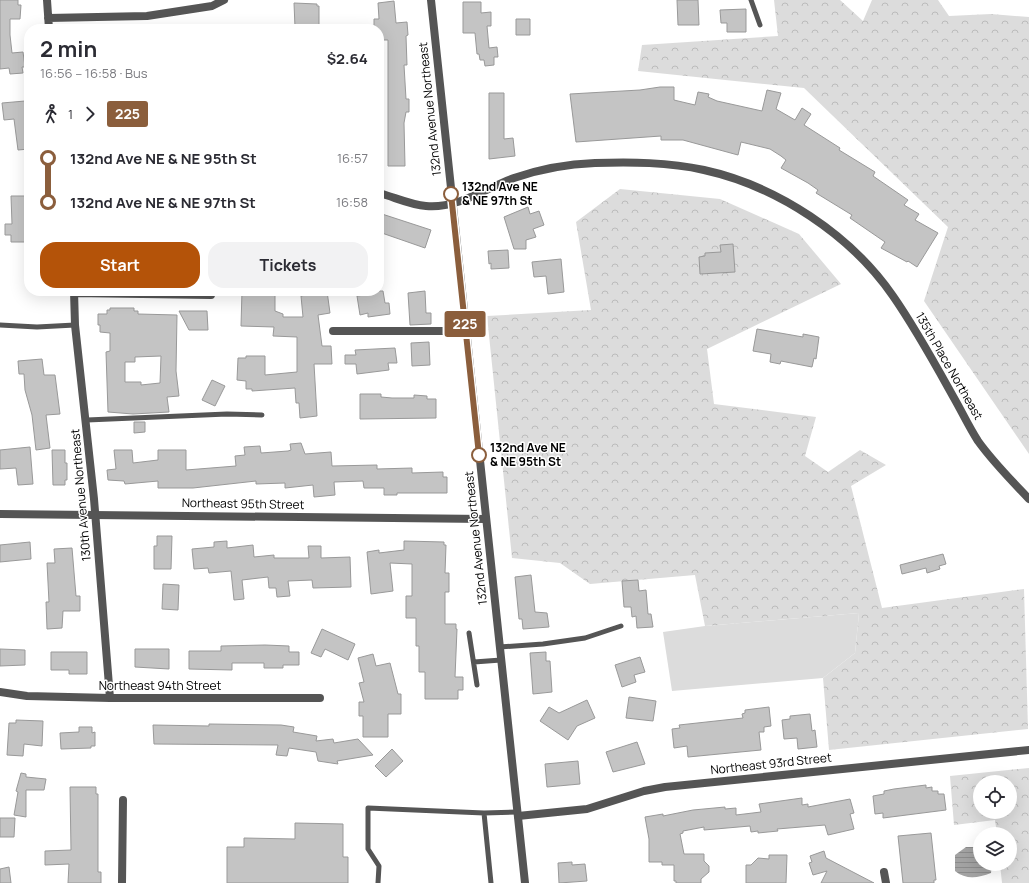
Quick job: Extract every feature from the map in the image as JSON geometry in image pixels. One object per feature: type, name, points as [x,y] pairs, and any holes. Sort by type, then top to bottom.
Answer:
[{"type":"street","points":[[47,0],[49,24]]},
{"type":"street","points":[[48,18],[147,16],[212,6],[224,0]]},
{"type":"street","name":"132nd Avenue Northeast","points":[[431,0],[485,519],[525,883]]},
{"type":"street","name":"135th Place Northeast","points":[[384,194],[425,206],[452,204],[514,178],[544,169],[594,163],[628,162],[669,164],[705,170],[740,181],[780,198],[816,219],[848,245],[875,273],[894,297],[977,439],[994,462],[1029,499]]},
{"type":"street","name":"130th Avenue Northeast","points":[[74,296],[76,325],[87,420],[110,698]]},
{"type":"street","points":[[333,331],[465,331]]},
{"type":"street","name":"Northeast 95th Street","points":[[0,514],[485,519]]},
{"type":"street","name":"Northeast 94th Street","points":[[0,692],[27,696],[110,698],[320,698]]},
{"type":"street","name":"Northeast 93rd Street","points":[[518,814],[587,809],[644,791],[665,787],[1029,750]]},
{"type":"street","points":[[122,800],[122,883]]},
{"type":"street","points":[[884,872],[886,883]]},
{"type":"lane","points":[[751,0],[760,25]]},
{"type":"lane","points":[[0,325],[37,328],[76,325]]},
{"type":"lane","points":[[87,420],[227,414],[262,415]]},
{"type":"lane","points":[[499,647],[543,644],[584,638],[621,626]]},
{"type":"lane","points":[[469,633],[477,685]]},
{"type":"lane","points":[[474,662],[501,660]]},
{"type":"lane","points":[[378,883],[379,866],[368,849],[368,808],[518,814]]},
{"type":"lane","points":[[484,813],[491,883]]},
{"type":"green space","points":[[774,0],[840,0],[863,21],[872,0],[938,0],[949,16],[991,14],[1029,17],[1029,454],[924,301],[948,227],[804,88],[638,71],[642,45],[778,36]]},
{"type":"green space","points":[[620,189],[720,199],[799,234],[841,284],[707,349],[714,404],[816,417],[805,456],[828,472],[860,450],[886,465],[851,486],[882,608],[1024,589],[1028,729],[829,750],[823,678],[855,653],[859,613],[705,626],[695,575],[590,584],[560,563],[512,558],[487,316],[591,310],[576,222]]},
{"type":"green space","points":[[859,613],[855,653],[823,678],[672,691],[663,632],[705,626]]},
{"type":"green space","points":[[1029,768],[1029,883],[1002,883],[1001,871],[1017,871],[1017,827],[996,827],[995,820],[954,825],[950,776]]},
{"type":"shaded area","points":[[966,847],[973,847],[973,871],[991,871],[991,873],[972,877],[959,874],[955,871],[955,855]]},
{"type":"building","points":[[0,0],[18,0],[18,5],[21,5],[20,19],[10,19],[10,35],[12,53],[23,52],[23,73],[10,74],[9,68],[0,69]]},
{"type":"building","points":[[677,0],[698,0],[699,25],[678,25]]},
{"type":"building","points":[[394,1],[396,23],[407,22],[407,65],[404,65],[406,99],[409,99],[409,112],[406,112],[404,123],[405,166],[388,166],[388,40],[384,40],[384,24],[374,24],[374,19],[379,19],[378,3]]},
{"type":"building","points":[[463,2],[481,2],[481,13],[491,12],[491,26],[487,26],[489,48],[497,47],[498,57],[494,57],[494,65],[485,66],[484,60],[480,60],[479,54],[477,54],[475,33],[463,33]]},
{"type":"building","points":[[294,3],[317,4],[317,6],[319,6],[319,24],[295,24]]},
{"type":"building","points":[[746,9],[746,32],[727,32],[727,23],[721,23],[720,10]]},
{"type":"building","points":[[516,19],[530,19],[530,35],[516,35]]},
{"type":"building","points":[[660,87],[674,87],[674,100],[695,105],[698,92],[709,94],[708,97],[717,101],[762,111],[767,90],[781,93],[776,109],[795,120],[802,108],[811,114],[804,125],[840,148],[839,150],[875,172],[873,176],[908,200],[904,205],[919,214],[915,220],[938,233],[917,267],[908,261],[907,262],[881,248],[885,242],[850,218],[852,215],[816,193],[818,190],[808,183],[781,168],[786,160],[770,149],[741,142],[738,155],[683,140],[661,140],[661,136],[576,142],[570,94],[640,90]]},
{"type":"building","points":[[489,93],[504,93],[504,139],[513,138],[515,156],[489,159]]},
{"type":"building","points":[[24,101],[24,149],[18,150],[14,119],[4,120],[2,103]]},
{"type":"building","points":[[11,196],[24,196],[24,242],[11,242],[11,235],[5,235],[5,224],[12,224]]},
{"type":"building","points":[[528,207],[530,214],[539,211],[544,225],[533,229],[536,237],[526,240],[526,249],[514,249],[504,217]]},
{"type":"building","points":[[384,215],[431,230],[425,248],[384,234]]},
{"type":"building","points":[[733,244],[735,272],[700,274],[699,257],[705,256],[705,253],[721,252],[720,245]]},
{"type":"building","points":[[508,250],[509,268],[491,269],[488,251]]},
{"type":"building","points":[[561,259],[564,292],[548,294],[546,276],[534,277],[532,262]]},
{"type":"building","points":[[425,291],[426,313],[431,313],[431,324],[410,325],[408,293]]},
{"type":"building","points":[[242,296],[275,296],[275,311],[283,314],[283,317],[303,317],[301,296],[328,296],[330,313],[318,315],[322,346],[331,346],[332,364],[314,364],[317,416],[300,418],[299,403],[296,403],[295,388],[252,391],[252,389],[246,389],[246,381],[237,380],[238,358],[246,358],[246,356],[265,356],[265,375],[297,372],[297,337],[273,336],[274,327],[241,326]]},
{"type":"building","points":[[357,296],[384,296],[385,303],[389,303],[390,314],[368,317],[368,313],[360,315]]},
{"type":"building","points":[[110,308],[134,308],[134,311],[138,311],[138,314],[177,315],[176,371],[179,396],[167,397],[169,412],[133,414],[108,412],[106,352],[110,351],[110,333],[100,332],[100,325],[98,325],[98,314],[107,314],[107,310],[110,310]],"holes":[[[161,356],[160,383],[141,385],[141,382],[125,382],[125,362],[135,362],[135,357]]]},
{"type":"building","points":[[179,311],[207,311],[208,330],[189,330]]},
{"type":"building","points":[[757,329],[803,337],[803,334],[819,337],[816,359],[814,358],[812,367],[781,361],[780,364],[770,362],[771,354],[753,351]]},
{"type":"building","points":[[429,342],[430,365],[412,366],[411,343]]},
{"type":"building","points":[[395,348],[397,363],[388,363],[389,370],[357,374],[356,364],[345,364],[345,355],[356,355],[355,350]]},
{"type":"building","points":[[42,359],[44,375],[55,375],[60,414],[46,415],[50,448],[36,450],[32,415],[25,390],[24,374],[19,374],[18,361]]},
{"type":"building","points":[[212,380],[225,386],[215,406],[202,400]]},
{"type":"building","points":[[360,394],[381,394],[381,397],[392,398],[414,398],[414,395],[427,396],[427,399],[436,399],[436,418],[360,419]]},
{"type":"building","points":[[134,422],[145,422],[145,432],[134,433]]},
{"type":"building","points":[[301,443],[305,454],[331,452],[332,466],[377,465],[377,469],[412,468],[412,473],[443,472],[443,477],[447,477],[447,493],[397,493],[397,495],[384,495],[384,488],[364,488],[363,481],[334,482],[335,495],[314,497],[313,485],[285,488],[285,483],[256,484],[256,481],[193,488],[158,488],[158,481],[125,484],[124,481],[108,480],[107,470],[116,469],[114,450],[132,450],[133,463],[158,460],[158,450],[186,450],[186,470],[236,466],[235,456],[245,455],[244,447],[260,446],[261,453],[288,451],[291,450],[290,444]]},
{"type":"building","points":[[30,447],[33,484],[18,485],[16,468],[0,469],[0,450]]},
{"type":"building","points":[[52,450],[65,450],[67,480],[65,480],[65,485],[53,485]]},
{"type":"building","points":[[157,536],[172,536],[171,569],[154,569],[154,546],[157,546]]},
{"type":"building","points":[[227,541],[227,548],[253,545],[254,557],[274,555],[274,558],[309,558],[308,546],[321,546],[321,558],[350,557],[351,587],[313,588],[312,580],[288,581],[290,596],[277,597],[276,588],[269,588],[268,577],[242,580],[244,599],[234,600],[231,571],[209,573],[208,568],[194,569],[192,549],[214,547],[214,542]]},
{"type":"building","points":[[404,541],[444,542],[444,545],[446,545],[445,573],[449,573],[449,592],[445,592],[445,624],[456,624],[457,629],[455,677],[463,677],[463,690],[458,690],[458,699],[425,699],[425,672],[419,672],[419,646],[416,646],[416,618],[406,618],[406,596],[412,596],[412,564],[390,563],[393,591],[371,594],[367,552],[379,550],[379,553],[404,550]]},
{"type":"building","points":[[30,542],[31,559],[0,562],[0,545]]},
{"type":"building","points":[[72,548],[76,596],[80,596],[80,611],[63,611],[62,628],[47,629],[46,602],[49,602],[47,563],[55,563],[54,549]]},
{"type":"building","points":[[943,554],[946,564],[939,566],[940,569],[927,573],[926,568],[902,574],[900,565]]},
{"type":"building","points":[[531,575],[535,612],[547,613],[549,627],[523,629],[522,619],[519,619],[515,577]]},
{"type":"building","points":[[638,580],[639,591],[646,590],[648,614],[651,614],[653,627],[637,628],[636,616],[632,617],[631,607],[624,607],[622,581]]},
{"type":"building","points":[[163,584],[179,585],[178,610],[162,609]]},
{"type":"building","points":[[322,629],[355,644],[348,660],[325,649],[321,657],[311,653]]},
{"type":"building","points":[[221,646],[289,646],[289,652],[299,652],[299,665],[283,665],[283,668],[264,668],[264,663],[232,663],[232,670],[189,669],[189,651],[221,651]]},
{"type":"building","points":[[0,649],[25,650],[25,665],[0,666]]},
{"type":"building","points":[[135,649],[169,649],[169,669],[135,667]]},
{"type":"building","points":[[51,652],[87,652],[87,674],[69,674],[69,670],[51,670]]},
{"type":"building","points":[[546,652],[546,661],[550,661],[552,692],[533,694],[530,653]]},
{"type":"building","points":[[373,654],[376,666],[390,663],[398,694],[401,694],[401,714],[388,714],[388,737],[363,737],[363,716],[359,716],[359,702],[364,702],[359,683],[364,682],[358,658]]},
{"type":"building","points":[[640,657],[645,672],[634,675],[636,682],[622,687],[615,665]]},
{"type":"building","points":[[629,697],[656,701],[653,721],[626,718]]},
{"type":"building","points":[[587,700],[595,718],[577,726],[568,740],[540,721],[549,707],[559,713]]},
{"type":"building","points":[[769,707],[771,726],[764,727],[764,732],[759,732],[761,750],[688,757],[687,746],[674,748],[672,729],[680,728],[679,725],[743,718],[742,714],[745,713],[745,710]]},
{"type":"building","points":[[810,714],[812,731],[815,730],[817,747],[798,749],[797,738],[784,739],[782,720],[790,719],[790,716]]},
{"type":"building","points":[[16,720],[43,721],[42,746],[24,744],[23,756],[7,755],[9,723],[16,723]]},
{"type":"building","points":[[209,724],[281,725],[294,727],[293,732],[317,736],[316,741],[333,739],[334,743],[358,739],[373,755],[337,761],[338,764],[318,761],[316,752],[289,748],[287,756],[276,755],[278,745],[154,744],[153,725],[209,726]]},
{"type":"building","points":[[79,727],[92,727],[92,733],[95,732],[95,746],[91,746],[91,748],[61,749],[60,733],[79,732]]},
{"type":"building","points":[[637,742],[645,764],[613,772],[606,752]]},
{"type":"building","points":[[392,749],[403,761],[386,777],[375,766]]},
{"type":"building","points":[[578,761],[580,784],[547,787],[545,764]]},
{"type":"building","points":[[21,773],[26,774],[26,777],[46,779],[44,790],[26,790],[26,817],[14,815],[18,792],[16,791]]},
{"type":"building","points":[[926,785],[926,788],[932,787],[932,791],[938,791],[938,794],[944,794],[946,810],[883,818],[883,813],[875,814],[873,796],[884,794],[884,791]]},
{"type":"building","points":[[70,787],[96,787],[96,794],[98,794],[98,872],[101,872],[101,883],[68,883],[69,864],[45,865],[45,851],[71,850]]},
{"type":"building","points":[[802,798],[802,805],[808,804],[808,807],[850,799],[854,813],[850,814],[854,829],[828,835],[825,825],[777,829],[778,831],[758,833],[758,831],[751,832],[750,826],[704,830],[704,827],[683,831],[683,833],[680,834],[684,854],[704,854],[704,861],[709,866],[709,872],[701,879],[701,883],[676,883],[676,881],[674,881],[674,865],[662,865],[662,862],[649,862],[649,839],[645,817],[663,814],[663,816],[693,810],[725,807],[725,809],[736,808],[736,815],[761,812],[759,804]]},
{"type":"building","points":[[0,818],[15,818],[14,837],[0,837]]},
{"type":"building","points":[[295,823],[343,824],[343,857],[348,857],[348,883],[227,883],[227,847],[244,847],[244,838],[295,839]]},
{"type":"building","points":[[931,833],[936,880],[934,880],[934,883],[903,883],[898,836]]},
{"type":"building","points":[[824,851],[826,858],[874,883],[821,883],[827,871],[813,875],[809,863],[812,862],[810,856]]},
{"type":"building","points":[[769,855],[787,855],[786,883],[746,883],[746,865],[751,865],[758,858],[769,859]]},
{"type":"building","points":[[572,862],[572,865],[585,864],[587,881],[559,883],[558,863]]},
{"type":"building","points":[[9,867],[11,883],[0,883],[0,869]]},
{"type":"bus line","name":"225","points":[[451,194],[479,455]]},
{"type":"place","name":"132nd Ave NE & NE 97th St","points":[[451,194]]},
{"type":"place","name":"132nd Ave NE & NE 95th St","points":[[479,455]]}]
